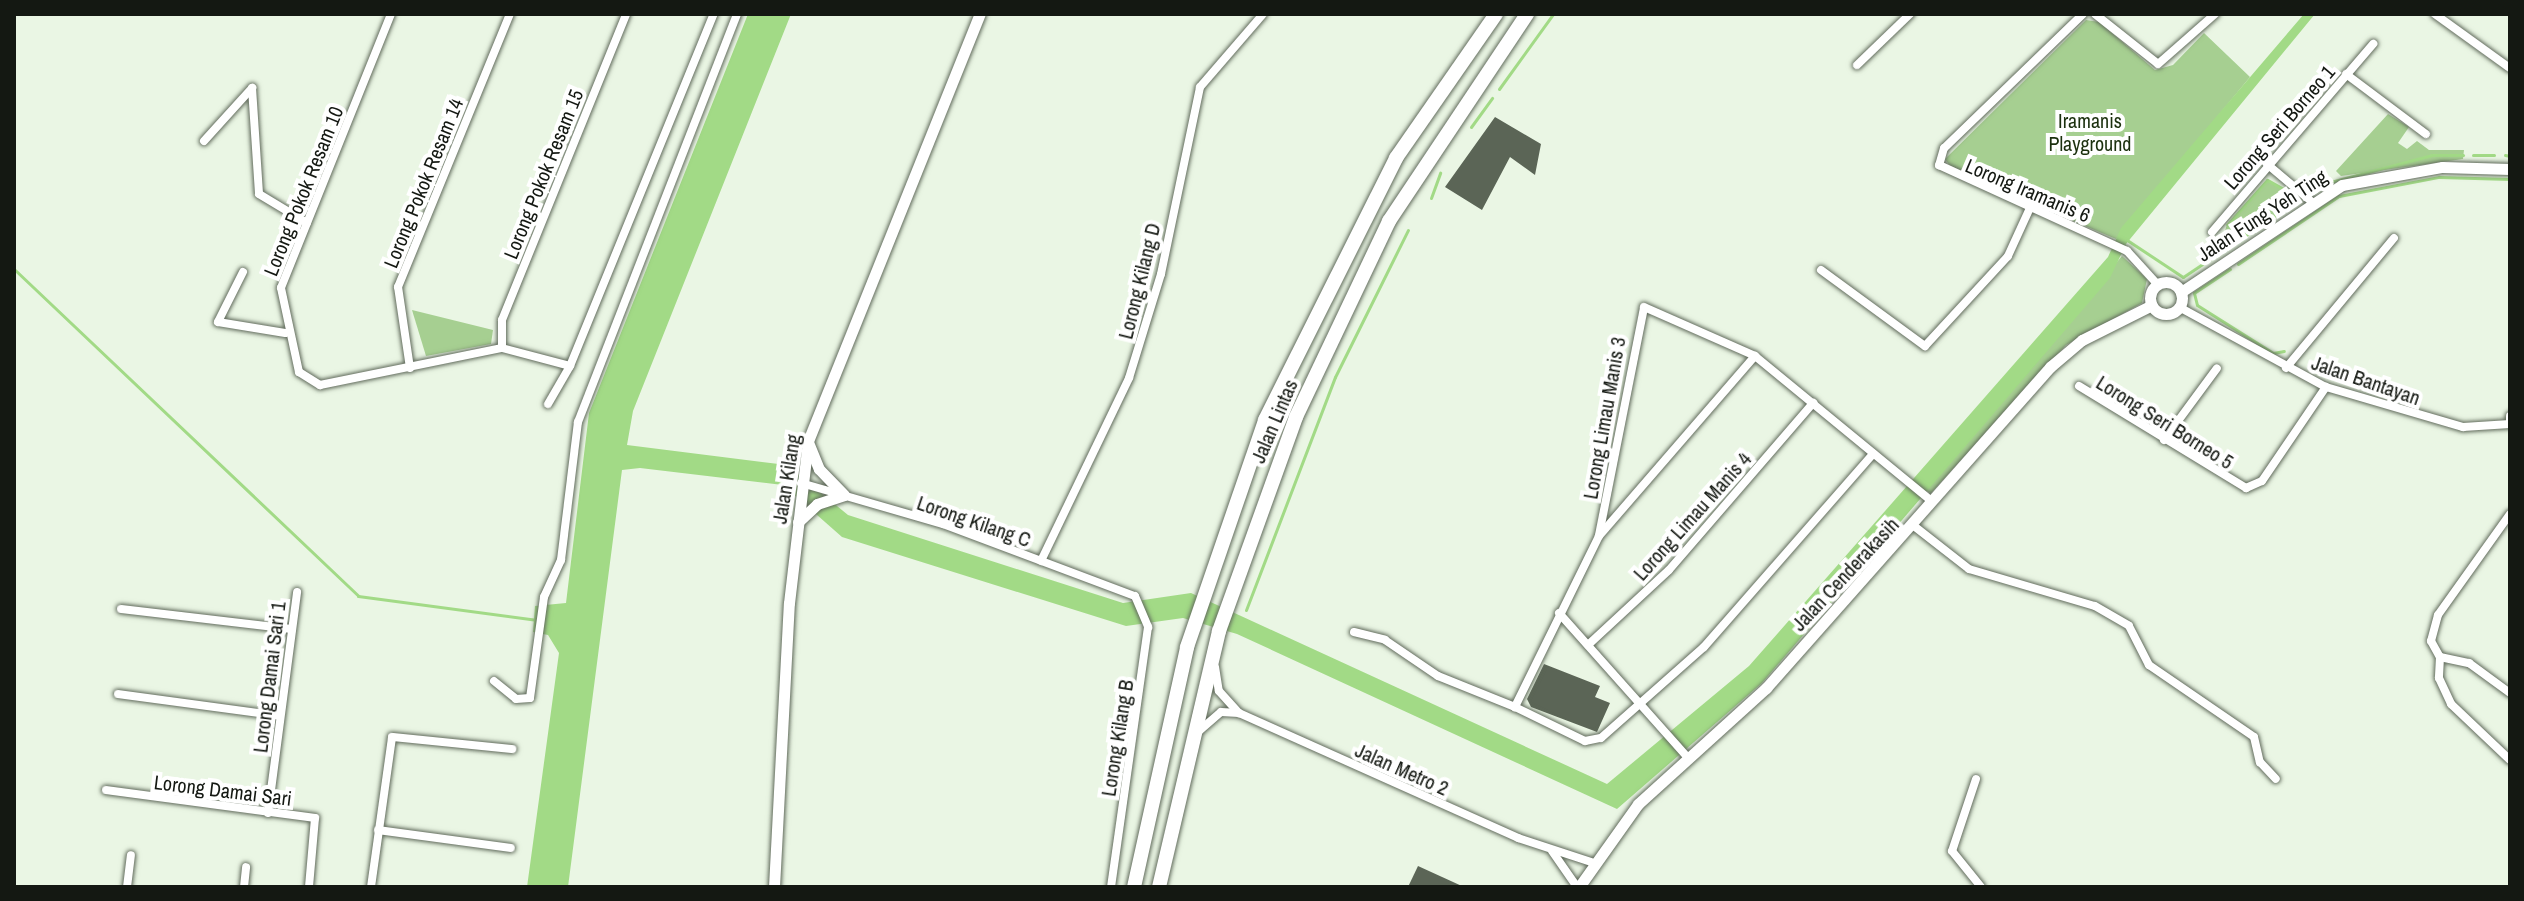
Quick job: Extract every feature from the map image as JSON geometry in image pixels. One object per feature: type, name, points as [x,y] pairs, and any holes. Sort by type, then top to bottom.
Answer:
[{"type":"highway","name":"Jalan Lintas","points":[[1134,887],[1187,647],[1265,420],[1396,158],[1496,14]]},
{"type":"highway","points":[[1474,44],[1505,14]]},
{"type":"highway","name":"Jalan Lintas","points":[[1159,887],[1219,631],[1296,417],[1389,221],[1527,14]]},
{"type":"street","name":"Lorong Pokok Resam 10","points":[[391,14],[281,288],[285,333],[306,382],[410,368]]},
{"type":"street","name":"Lorong Pokok Resam 14","points":[[410,368],[398,287],[510,14]]},
{"type":"street","name":"Lorong Pokok Resam 15","points":[[502,348],[502,320],[626,14]]},
{"type":"street","points":[[548,404],[570,366],[714,14]]},
{"type":"street","points":[[494,681],[516,699],[530,698],[544,597],[561,560],[578,422],[595,368],[737,14]]},
{"type":"street","name":"Jalan Kilang","points":[[774,887],[796,524],[808,441],[980,14]]},
{"type":"street","name":"Lorong Kilang D","points":[[1041,561],[1129,378],[1161,274],[1200,87],[1263,14]]},
{"type":"street","points":[[1857,65],[1910,14]]},
{"type":"street","name":"Lorong Iramanis 6","points":[[2083,14],[1937,160],[1951,175],[2127,251],[2158,285]]},
{"type":"street","points":[[2095,14],[2146,61],[2170,61],[2215,14]]},
{"type":"street","points":[[2435,14],[2510,68]]},
{"type":"street","name":"Lorong Seri Borneo 1","points":[[2212,232],[2267,164],[2373,44]]},
{"type":"street","points":[[2346,74],[2426,134]]},
{"type":"street","points":[[204,141],[252,88],[259,194],[307,223]]},
{"type":"street","points":[[2267,164],[2311,201]]},
{"type":"street","name":"Jalan Fung Yeh Ting","points":[[2181,292],[2311,201],[2342,185],[2414,170],[2510,169]]},
{"type":"street","points":[[1821,270],[1925,346],[2008,256],[2030,208]]},
{"type":"street","points":[[2286,368],[2394,238]]},
{"type":"street","points":[[243,272],[218,322],[285,333]]},
{"type":"street","points":[[2158,285],[2181,292],[2179,307],[2167,314],[2152,305],[2158,285]]},
{"type":"street","name":"Jalan Cenderakasih","points":[[1578,887],[1591,862],[1686,755],[1766,688],[1914,526],[1926,498],[2066,352],[2152,305]]},
{"type":"street","name":"Lorong Limau Manis 3","points":[[1599,536],[1644,307],[1755,356]]},
{"type":"street","name":"Jalan Bantayan","points":[[2179,307],[2286,368],[2326,387],[2463,427],[2510,424]]},
{"type":"street","points":[[410,368],[502,348],[570,366]]},
{"type":"street","points":[[1515,707],[1599,536],[1755,356],[1926,498]]},
{"type":"street","points":[[2164,440],[2217,368]]},
{"type":"street","name":"Lorong Seri Borneo 5","points":[[2079,386],[2238,487],[2253,487],[2326,387]]},
{"type":"street","name":"Lorong Limau Manis 4","points":[[1588,645],[1690,547],[1813,403]]},
{"type":"street","points":[[2510,416],[2510,424]]},
{"type":"street","points":[[796,524],[817,504],[844,495],[819,469],[808,441]]},
{"type":"street","points":[[1354,632],[1385,640],[1438,676],[1593,742],[1704,647],[1873,454]]},
{"type":"street","name":"Lorong Kilang C","points":[[801,482],[1041,561],[1135,596]]},
{"type":"street","points":[[2510,514],[2438,615],[2431,641],[2440,657],[2451,704],[2510,760]]},
{"type":"street","points":[[1914,526],[1969,569],[2095,606],[2129,626],[2149,665],[2254,737],[2260,762],[2276,779]]},
{"type":"street","name":"Lorong Damai Sari 1","points":[[268,813],[297,592]]},
{"type":"street","name":"Lorong Kilang B","points":[[1111,887],[1148,627],[1135,596]]},
{"type":"street","points":[[121,609],[292,629]]},
{"type":"street","points":[[1559,613],[1686,755]]},
{"type":"street","points":[[1219,631],[1217,687],[1239,713]]},
{"type":"street","points":[[2440,657],[2469,663],[2510,693]]},
{"type":"street","points":[[118,694],[280,716]]},
{"type":"street","points":[[1190,745],[1214,715],[1239,713]]},
{"type":"street","name":"Jalan Metro 2","points":[[1239,713],[1552,851],[1591,862]]},
{"type":"street","points":[[371,887],[392,737],[512,749]]},
{"type":"street","points":[[1976,779],[1952,851],[1981,887]]},
{"type":"street","name":"Lorong Damai Sari","points":[[106,790],[315,818],[309,887]]},
{"type":"street","points":[[378,830],[511,848]]},
{"type":"street","points":[[1552,851],[1578,887]]},
{"type":"street","points":[[127,887],[131,855]]},
{"type":"street","points":[[244,887],[246,867]]},
{"type":"green space","name":"Iramanis Playground","points":[[2086,20],[2099,22],[2155,70],[2173,65],[2204,33],[2250,77],[2116,239],[1953,170],[1945,159]]},
{"type":"green space","points":[[2388,114],[2409,127],[2398,143],[2407,149],[2417,141],[2429,150],[2464,150],[2463,159],[2341,176],[2336,171]]},
{"type":"green space","points":[[2267,181],[2288,192],[2291,204],[2217,254],[2205,245],[2223,242],[2226,227]]},
{"type":"green space","points":[[2122,256],[2147,279],[2142,303],[2066,345],[1931,493],[1924,490]]},
{"type":"green space","points":[[412,310],[493,330],[491,344],[426,356]]},
{"type":"shaded area","points":[[748,14],[791,14],[633,411],[627,445],[787,465],[848,515],[1123,603],[1191,593],[1607,784],[1749,666],[2108,257],[2121,228],[2304,14],[2315,14],[2126,244],[2110,278],[1762,683],[1617,809],[1237,634],[1183,618],[1126,626],[842,537],[783,485],[640,468],[622,470],[568,887],[527,887],[559,653],[548,635],[533,632],[535,606],[566,603],[589,413]]},
{"type":"building","points":[[1495,117],[1541,144],[1535,175],[1510,157],[1482,210],[1445,187]]},
{"type":"building","points":[[1544,664],[1600,686],[1595,697],[1610,703],[1597,732],[1531,707],[1527,699]]},
{"type":"building","points":[[1418,866],[1464,887],[1408,887]]},
{"type":"waterway","points":[[1499,89],[1553,14]]},
{"type":"waterway","points":[[1471,127],[1492,98]]},
{"type":"waterway","points":[[2323,184],[2432,155],[2463,155]]},
{"type":"waterway","points":[[2473,155],[2494,155]]},
{"type":"waterway","points":[[2505,155],[2510,156]]},
{"type":"waterway","points":[[1431,198],[1440,173]]},
{"type":"waterway","points":[[2238,264],[2339,196],[2439,177],[2510,179]]},
{"type":"waterway","points":[[2127,240],[2183,277],[2292,204],[2289,192],[2267,180],[2227,225]]},
{"type":"waterway","points":[[1246,610],[1335,377],[1408,230]]},
{"type":"waterway","points":[[14,269],[358,596],[537,620]]},
{"type":"waterway","points":[[2230,269],[2194,293],[2197,305],[2273,353],[2284,351]]}]
